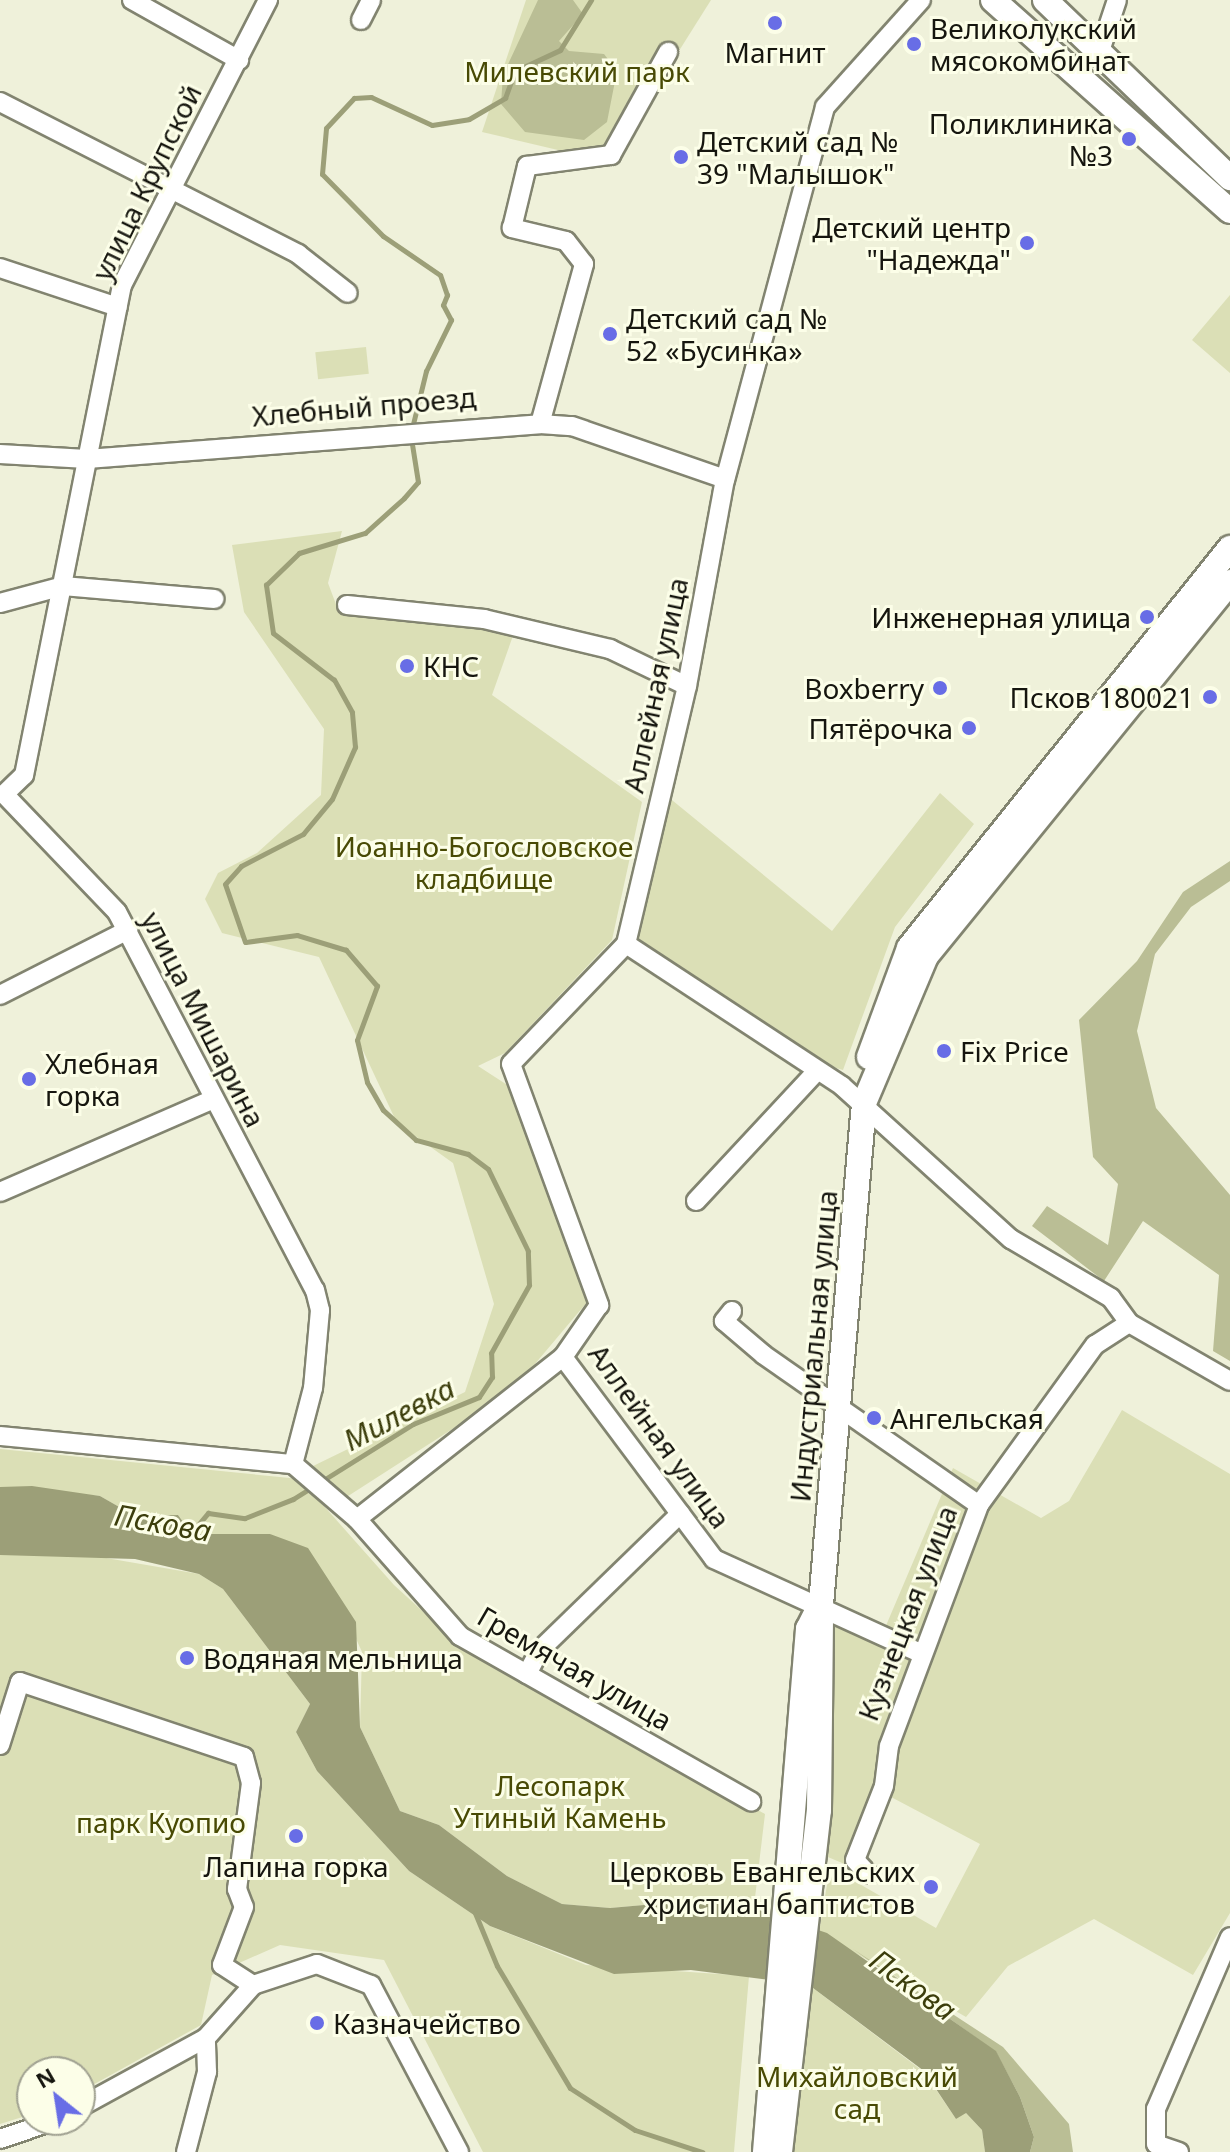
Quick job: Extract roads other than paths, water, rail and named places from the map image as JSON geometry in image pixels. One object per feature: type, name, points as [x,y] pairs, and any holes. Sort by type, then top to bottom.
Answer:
[{"type":"street","points":[[132,0],[239,60]]},
{"type":"street","name":"улица Крупской","points":[[63,586],[118,307],[171,186],[268,0]]},
{"type":"street","points":[[361,20],[371,0]]},
{"type":"street","name":"Аллейная улица","points":[[921,0],[825,107],[725,479],[687,686],[626,944],[511,1064],[599,1305],[563,1357],[714,1559],[821,1604],[922,1654]]},
{"type":"street","points":[[993,0],[1230,211]]},
{"type":"street","points":[[1045,0],[1098,57],[1230,178]]},
{"type":"street","points":[[1098,57],[1117,0]]},
{"type":"street","points":[[540,424],[584,264],[566,241],[512,228],[527,166],[611,155],[668,52]]},
{"type":"street","points":[[0,102],[171,186],[298,254],[348,293]]},
{"type":"street","points":[[0,268],[118,307]]},
{"type":"street","name":"Хлебный проезд","points":[[0,454],[87,459],[421,429],[540,424],[572,426],[725,479]]},
{"type":"street","name":"Индустриальная улица","points":[[776,2111],[819,1810],[821,1604],[834,1409],[865,1099],[864,1070],[909,948],[1230,548]]},
{"type":"street","name":"Индустриальная улица","points":[[865,1099],[926,956],[1230,582]]},
{"type":"street","points":[[0,603],[63,586],[214,599]]},
{"type":"street","name":"улица Мишарина","points":[[63,586],[24,775],[2,795],[76,864],[128,930],[320,1310],[313,1388],[298,1468]]},
{"type":"street","points":[[347,605],[484,619],[610,649],[687,686]]},
{"type":"street","points":[[0,995],[128,930]]},
{"type":"street","points":[[626,944],[814,1074],[865,1099],[1011,1239],[1111,1298],[1129,1323],[1230,1381]]},
{"type":"street","points":[[696,1201],[814,1074]]},
{"type":"street","points":[[0,1192],[212,1100]]},
{"type":"street","points":[[732,1311],[724,1321],[834,1409],[979,1505]]},
{"type":"street","name":"Кузнецкая улица","points":[[868,1874],[855,1860],[922,1654],[979,1505],[1095,1345],[1129,1323]]},
{"type":"street","points":[[357,1519],[563,1357]]},
{"type":"street","points":[[0,1436],[298,1468]]},
{"type":"street","name":"Гремячая улица","points":[[298,1468],[357,1519],[460,1636],[751,1801]]},
{"type":"street","points":[[527,1674],[539,1651],[680,1514]]},
{"type":"street","name":"Индустриальная улица","points":[[776,2111],[808,1629],[821,1604]]},
{"type":"street","points":[[0,1745],[20,1682],[244,1757],[251,1783],[237,1889],[244,1907],[222,1965],[253,1985]]},
{"type":"street","points":[[1164,2148],[1163,2084],[1230,1937]]},
{"type":"street","points":[[96,2098],[206,2038],[253,1985],[317,1964],[371,1985],[459,2152]]},
{"type":"street","points":[[186,2152],[207,2072],[206,2038]]},
{"type":"street","points":[[765,2152],[776,2111]]},
{"type":"street","points":[[776,2111],[780,2152]]},
{"type":"water","name":"Пскова","points":[[32,1486],[100,1496],[135,1516],[178,1515],[192,1534],[270,1534],[308,1548],[356,1622],[360,1727],[400,1811],[439,1825],[507,1876],[562,1904],[610,1908],[723,1898],[827,1933],[996,2051],[1020,2097],[1034,2137],[1030,2152],[985,2152],[982,2130],[966,2113],[956,2119],[924,2071],[809,1985],[691,1970],[614,1974],[490,1926],[409,1871],[317,1771],[296,1732],[310,1704],[223,1589],[199,1574],[135,1559],[0,1555],[0,1487]]},
{"type":"waterway","name":"Милевка","points":[[412,428],[426,371],[451,320],[443,305],[447,295],[440,275],[383,236],[322,174],[326,128],[354,98],[371,97],[432,125],[469,119],[505,98],[515,71],[560,50],[591,0]]},
{"type":"waterway","name":"Милевка","points":[[187,1538],[208,1513],[245,1518],[293,1499],[413,1424],[479,1397],[492,1377],[491,1353],[529,1285],[528,1251],[488,1169],[468,1154],[416,1140],[383,1110],[367,1082],[357,1040],[377,986],[346,950],[297,935],[245,942],[225,884],[241,866],[303,834],[332,799],[355,747],[352,712],[334,680],[273,633],[266,585],[299,553],[365,533],[404,498],[418,482],[411,438]]},
{"type":"waterway","points":[[475,1913],[497,1966],[570,2088],[635,2130],[702,2152]]},
{"type":"place","name":"Магнит","points":[[775,23]]},
{"type":"place","name":"Великолукский мясокомбинат","points":[[914,44]]},
{"type":"place","name":"Поликлиника №3","points":[[1129,139]]},
{"type":"place","name":"Детский сад № 39 \"Малышок\"","points":[[681,157]]},
{"type":"place","name":"Детский центр \"Надежда\"","points":[[1027,243]]},
{"type":"place","name":"Детский сад № 52 «Бусинка»","points":[[610,334]]},
{"type":"place","name":"Инженерная улица","points":[[1147,617]]},
{"type":"place","name":"КНС","points":[[407,666]]},
{"type":"place","name":"Boxberry","points":[[940,688]]},
{"type":"place","name":"Псков 180021","points":[[1210,697]]},
{"type":"place","name":"Пятёрочка","points":[[969,728]]},
{"type":"place","name":"Fix Price","points":[[944,1051]]},
{"type":"place","name":"Хлебная горка","points":[[29,1079]]},
{"type":"place","name":"Ангельская","points":[[874,1418]]},
{"type":"place","name":"Водяная мельница","points":[[187,1658]]},
{"type":"place","name":"Лапина горка","points":[[296,1836]]},
{"type":"place","name":"Церковь Евангельских христиан баптистов","points":[[931,1887]]},
{"type":"place","name":"Казначейство","points":[[317,2023]]},
{"type":"park label","name":"Милевский парк","points":[[577,71]]},
{"type":"park label","name":"Иоанно-Богословское кладбище","points":[[484,862]]},
{"type":"park label","name":"Лесопарк Утиный Камень","points":[[560,1801]]},
{"type":"park label","name":"парк Куопио","points":[[161,1822]]},
{"type":"park label","name":"Михайловский сад","points":[[857,2092]]}]
